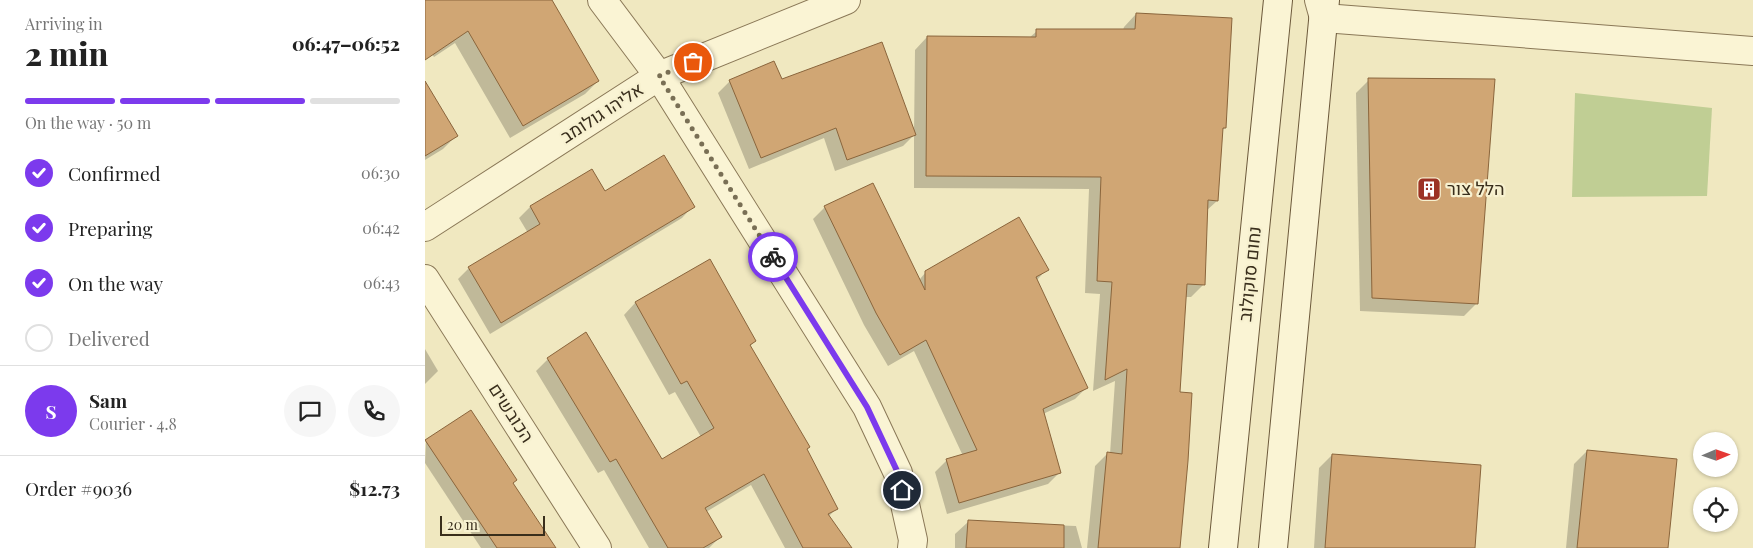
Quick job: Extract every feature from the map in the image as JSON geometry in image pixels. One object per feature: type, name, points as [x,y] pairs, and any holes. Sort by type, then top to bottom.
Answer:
[{"type":"street","points":[[602,0],[659,76],[867,407],[898,473],[913,540],[912,548]]},
{"type":"street","name":"אליהו גולומב","points":[[425,227],[659,76],[846,0]]},
{"type":"street","name":"נחום סוקולוב","points":[[1223,548],[1278,0]]},
{"type":"street","points":[[1273,548],[1322,6],[1753,51]]},
{"type":"street","name":"הכובשים","points":[[425,279],[597,548]]},
{"type":"green space","points":[[1575,93],[1712,108],[1707,196],[1572,197]]},
{"type":"building","points":[[425,0],[552,0],[599,81],[523,126],[468,31],[425,60]]},
{"type":"building","points":[[1136,13],[1232,18],[1226,128],[1223,128],[1218,201],[1208,200],[1205,285],[1187,284],[1180,392],[1192,393],[1180,548],[1098,548],[1107,452],[1122,454],[1127,369],[1105,380],[1112,282],[1097,281],[1101,177],[926,176],[927,36],[1036,37],[1036,29],[1135,29]]},
{"type":"building","points":[[882,42],[916,135],[847,160],[836,128],[761,158],[729,80],[774,61],[782,79]]},
{"type":"building","name":"הלל צור","points":[[1368,78],[1495,79],[1478,304],[1372,298]]},
{"type":"building","points":[[425,81],[458,136],[425,156]]},
{"type":"building","points":[[664,155],[695,207],[501,323],[468,267],[540,224],[530,206],[592,169],[605,191]]},
{"type":"building","points":[[873,183],[925,290],[925,271],[1019,217],[1049,270],[1036,277],[1088,388],[1043,409],[1061,473],[959,503],[946,459],[977,450],[926,340],[900,355],[876,313],[824,206]]},
{"type":"building","points":[[710,259],[756,341],[750,345],[810,447],[807,449],[838,509],[828,514],[852,548],[803,548],[764,474],[705,508],[722,537],[703,548],[668,548],[616,459],[610,462],[547,358],[586,332],[662,459],[714,428],[687,381],[681,384],[635,302]]},
{"type":"building","points":[[471,410],[517,480],[513,483],[556,548],[497,548],[425,440]]},
{"type":"building","points":[[1587,450],[1677,459],[1668,548],[1577,548]]},
{"type":"building","points":[[1332,454],[1481,465],[1475,548],[1325,548]]},
{"type":"building","points":[[968,520],[1064,525],[1064,548],[966,548]]},
{"type":"way so far","points":[[693,62],[659,76],[773,257]]},
{"type":"place","name":"הלל צור","points":[[1429,189]]},
{"type":"route","points":[[773,257],[867,407],[898,473],[902,490]]}]
